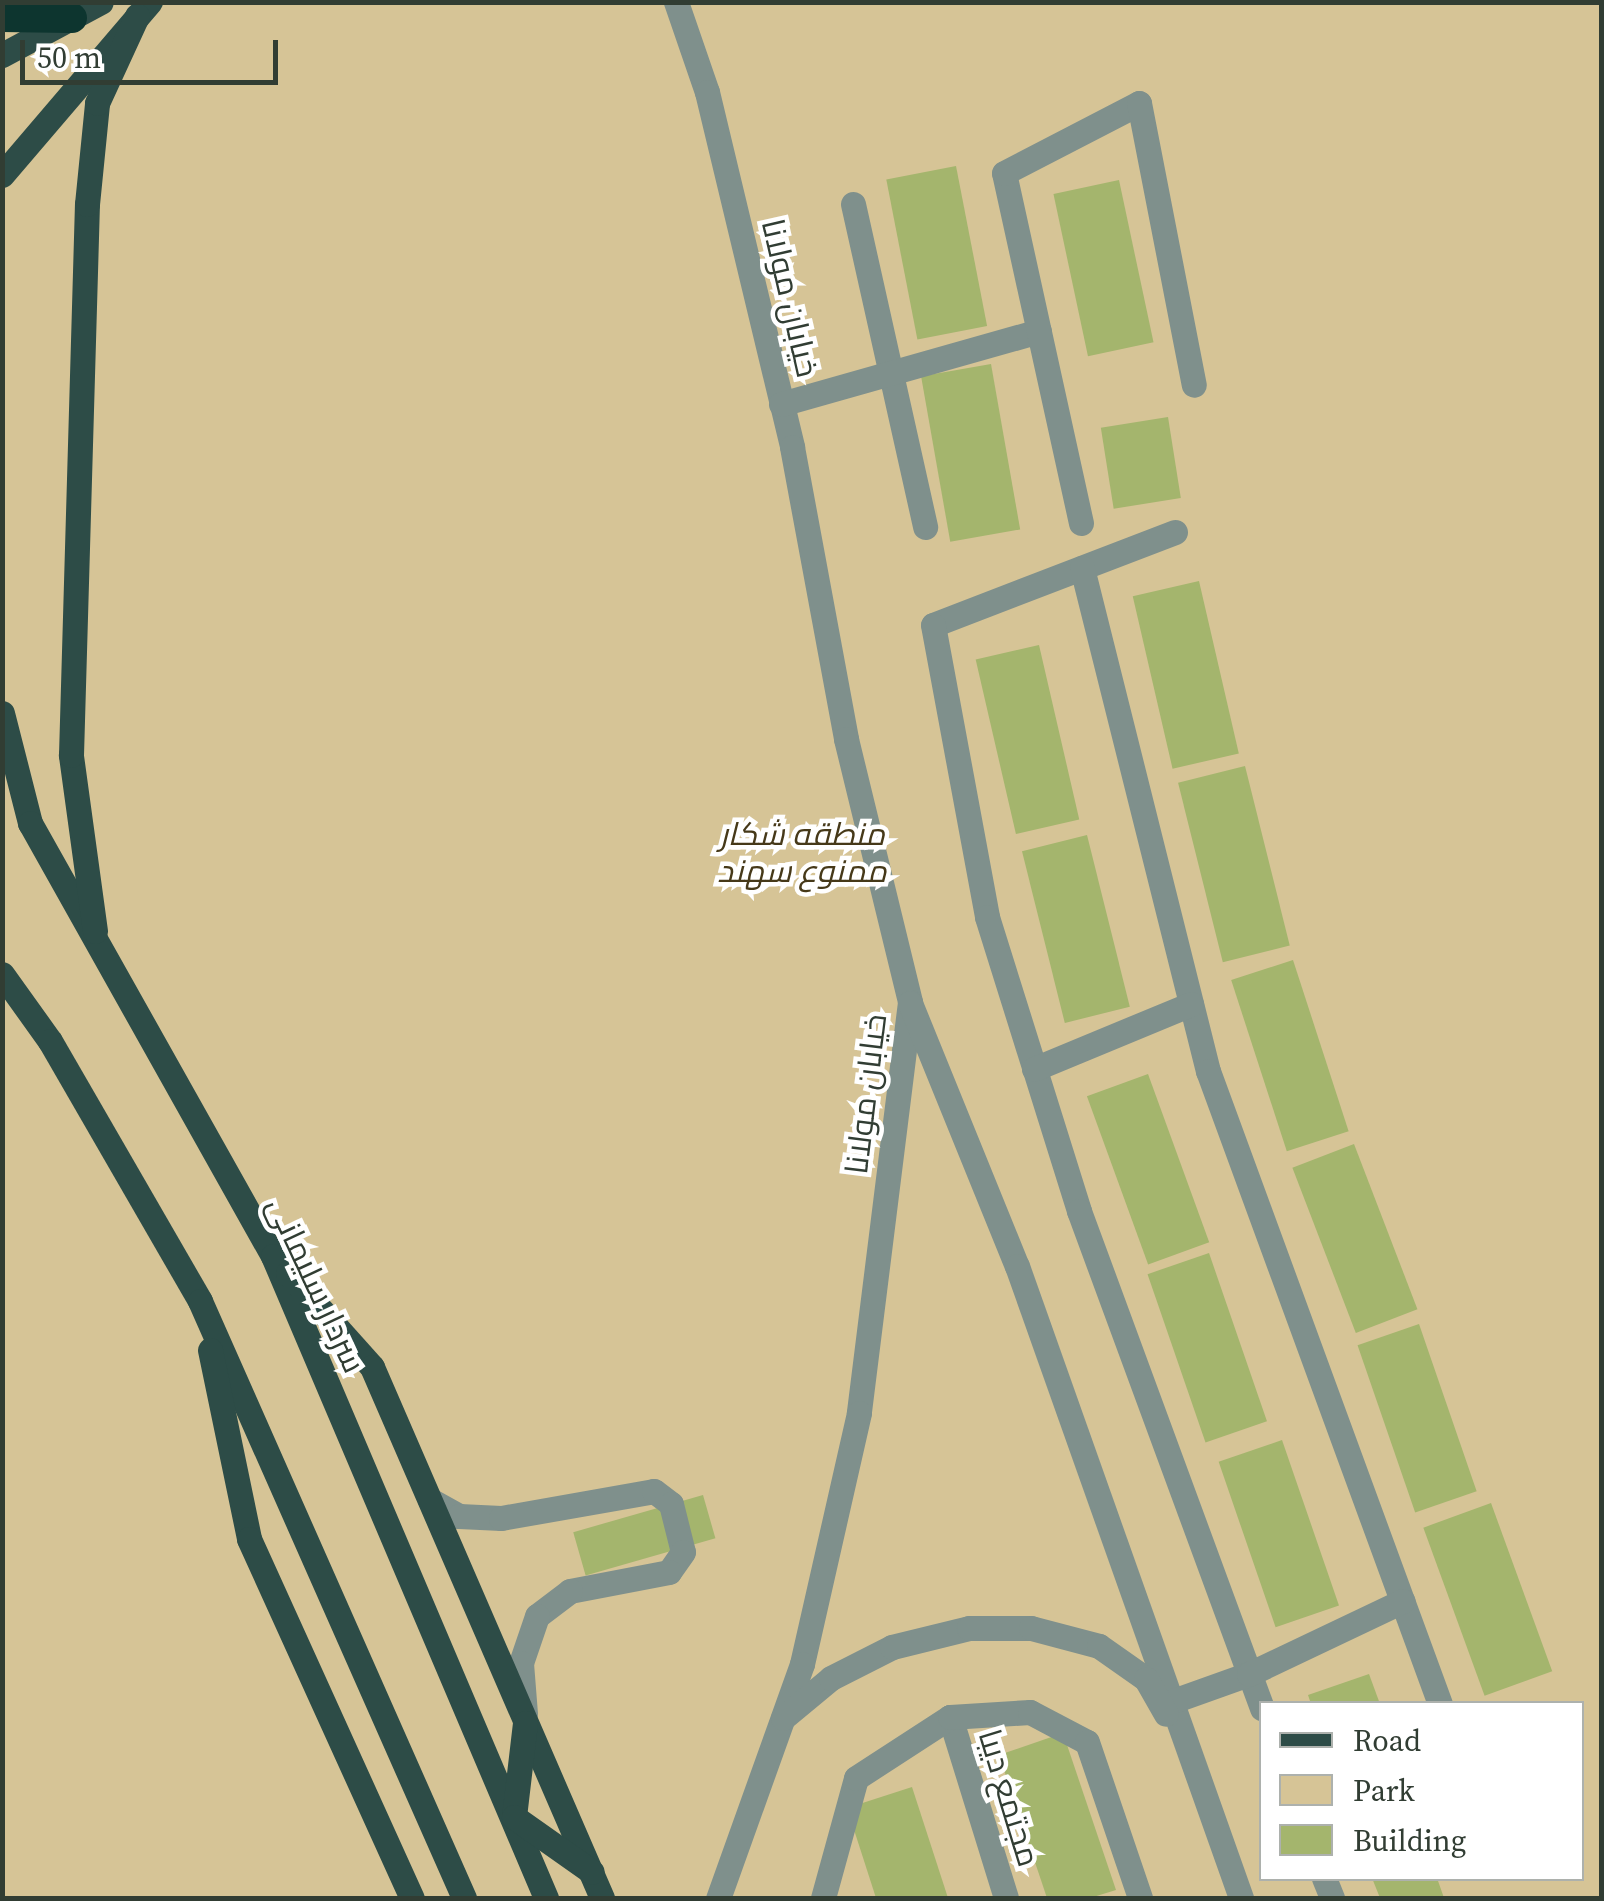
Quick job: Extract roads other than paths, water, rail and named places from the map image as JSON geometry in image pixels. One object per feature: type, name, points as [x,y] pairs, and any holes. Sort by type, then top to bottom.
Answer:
[{"type":"highway","points":[[2,16],[72,18]]},
{"type":"main road","points":[[2,54],[101,2]]},
{"type":"main road","points":[[2,175],[144,9]]},
{"type":"main road","points":[[98,951],[72,754],[88,204],[97,104],[144,9]]},
{"type":"main road","name":"سردار سلیمانی","points":[[2,713],[30,823],[98,951],[273,1256],[546,1898]]},
{"type":"main road","points":[[2,974],[50,1041],[200,1300],[464,1898]]},
{"type":"main road","points":[[2,1011],[50,1041]]},
{"type":"main road","points":[[273,1256],[372,1367],[602,1898]]},
{"type":"main road","points":[[200,1300],[249,1539],[412,1898]]},
{"type":"main road","points":[[525,1719],[514,1818],[592,1872]]},
{"type":"street","name":"خیابان مولانا","points":[[676,2],[707,92],[782,404],[846,739],[910,1002],[859,1413],[802,1664],[718,1898]]},
{"type":"street","points":[[1081,523],[1004,173],[1139,103],[1194,385]]},
{"type":"street","points":[[853,204],[925,528]]},
{"type":"street","points":[[782,404],[1038,331]]},
{"type":"street","points":[[1175,532],[933,625],[987,917],[1079,1210],[1259,1701]]},
{"type":"street","points":[[1082,568],[1208,1071],[1439,1701]]},
{"type":"street","points":[[910,1002],[1017,1266],[1241,1898]]},
{"type":"street","points":[[1034,1070],[1191,1004]]},
{"type":"street","points":[[430,1500],[458,1516],[501,1518],[654,1491],[671,1504],[683,1552],[669,1572],[570,1591],[538,1616],[520,1663],[525,1719]]},
{"type":"street","points":[[1173,1701],[1249,1674],[1403,1601]]},
{"type":"street","points":[[779,1722],[832,1678],[892,1647],[969,1628],[1031,1628],[1098,1646],[1146,1680],[1194,1761]]},
{"type":"street","points":[[823,1898],[856,1778],[950,1718],[1030,1712],[1087,1742],[1140,1898]]},
{"type":"street","name":"مجتمع دیبا","points":[[950,1718],[1006,1898]]},
{"type":"park label","name":"منطقه شکار ممنوع سهند","points":[[802,854]]}]
